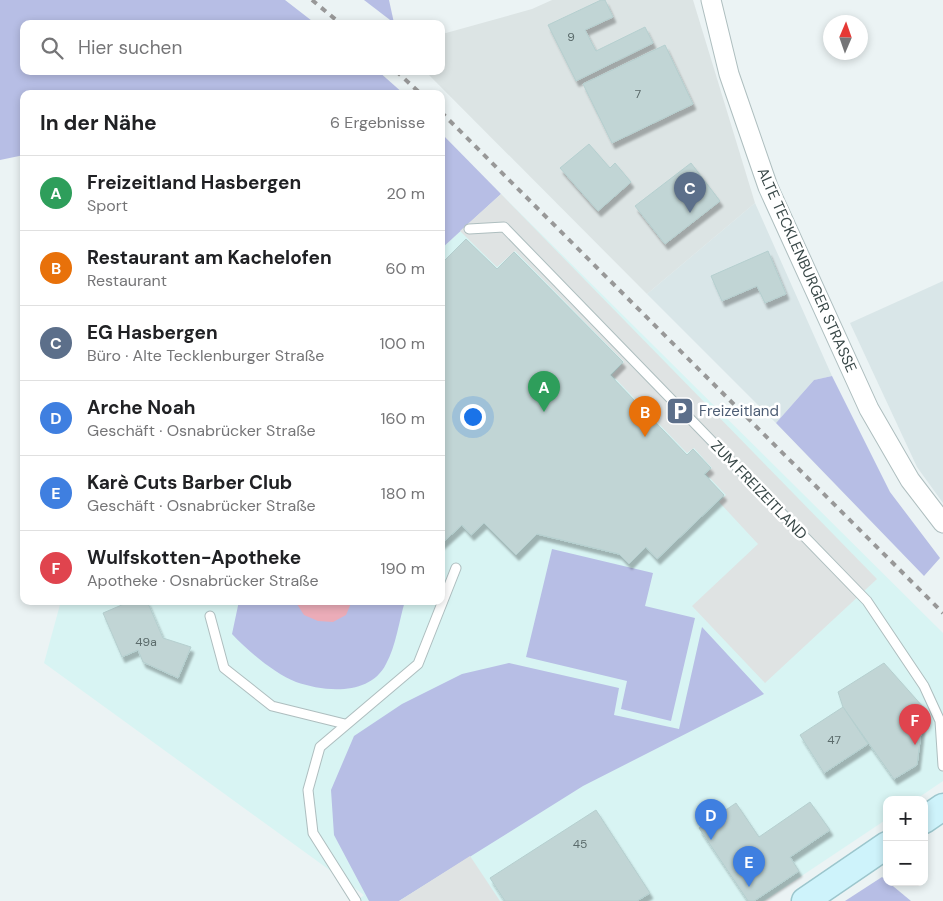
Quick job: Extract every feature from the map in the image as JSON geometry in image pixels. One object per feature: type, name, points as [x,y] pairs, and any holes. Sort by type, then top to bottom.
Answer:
[{"type":"main road","points":[[928,817],[943,807]]},
{"type":"main road","points":[[805,901],[883,848]]},
{"type":"street","name":"ALTE TECKLENBURGER STRASSE","points":[[711,0],[729,74],[768,186],[869,409],[910,480],[943,523]]},
{"type":"lane","name":"ZUM FREIZEITLAND","points":[[469,229],[504,227],[867,602],[924,686],[940,721],[943,766]]},
{"type":"lane","points":[[445,596],[456,568]]},
{"type":"lane","points":[[356,901],[313,833],[308,790],[320,747],[418,664],[441,605]]},
{"type":"lane","points":[[210,616],[224,668],[272,706],[345,724]]},
{"type":"shaded area","points":[[0,0],[285,0],[311,20],[20,20],[20,75],[383,75],[399,90],[20,90],[20,156],[0,160]]},
{"type":"shaded area","points":[[364,0],[389,0],[393,20],[390,20]]},
{"type":"shaded area","points":[[552,0],[693,0],[755,203],[647,294],[429,75],[445,75],[445,33],[532,9]]},
{"type":"shaded area","points":[[445,137],[501,194],[445,245]]},
{"type":"shaded area","points":[[501,194],[943,633],[943,781],[921,796],[883,796],[883,822],[764,901],[357,901],[364,895],[44,663],[60,605],[445,605],[445,245]]},
{"type":"shaded area","name":"Freizeitland","points":[[501,194],[877,579],[765,683],[692,606],[758,544],[719,502],[726,495],[706,474],[712,468],[694,448],[687,453],[612,375],[624,362],[515,251],[497,267],[460,231]]},
{"type":"shaded area","points":[[755,203],[832,376],[814,380],[776,423],[647,294]]},
{"type":"shaded area","points":[[943,281],[943,503],[917,467],[850,323]]},
{"type":"shaded area","points":[[832,376],[890,492],[940,558],[924,576],[776,423],[814,380]]},
{"type":"shaded area","points":[[552,549],[653,573],[645,606],[695,618],[671,721],[621,709],[627,681],[526,657]]},
{"type":"shaded area","points":[[238,605],[404,605],[386,664],[379,674],[369,682],[346,689],[320,688],[296,682],[271,668],[232,634]]},
{"type":"shaded area","points":[[298,605],[350,605],[346,615],[333,622],[318,621],[304,615]]},
{"type":"shaded area","points":[[702,627],[764,694],[583,786],[399,901],[369,901],[334,835],[331,790],[354,736],[402,704],[462,674],[509,663],[619,688],[614,715],[679,729]]},
{"type":"shaded area","points":[[470,856],[500,901],[399,901]]},
{"type":"shaded area","points":[[882,877],[883,886],[893,886],[911,901],[845,901]]},
{"type":"building","points":[[601,0],[605,0],[613,17],[585,30],[596,51],[645,27],[653,43],[576,81],[548,25]]},
{"type":"building","points":[[665,45],[693,104],[612,143],[583,84]]},
{"type":"building","points":[[589,144],[610,168],[615,163],[631,182],[598,211],[560,168]]},
{"type":"building","points":[[691,163],[720,201],[665,244],[635,206]]},
{"type":"building","points":[[466,239],[497,269],[514,252],[623,362],[610,375],[687,455],[693,449],[711,468],[704,474],[724,495],[657,559],[646,547],[629,564],[619,554],[537,534],[516,555],[484,523],[471,535],[462,525],[445,540],[445,260]]},
{"type":"building","points":[[768,251],[786,294],[765,303],[757,286],[722,301],[711,276]]},
{"type":"building","points":[[122,605],[149,605],[163,638],[191,647],[178,678],[143,662],[138,650],[122,657],[103,613]]},
{"type":"building","points":[[884,663],[924,708],[917,765],[894,779],[843,707],[838,692]]},
{"type":"building","points":[[843,707],[868,744],[824,773],[800,735]]},
{"type":"building","points":[[810,802],[830,830],[790,857],[799,871],[754,901],[748,901],[699,828],[736,803],[759,837]]},
{"type":"building","points":[[596,810],[650,893],[637,901],[505,901],[490,878]]},
{"type":"railway","points":[[312,0],[336,20]]},
{"type":"railway","points":[[400,75],[417,90]]},
{"type":"railway","points":[[445,116],[943,613]]},
{"type":"place","name":"EG Hasbergen","points":[[690,213]]},
{"type":"place","name":"Freizeitland","points":[[680,411]]},
{"type":"place","name":"Freizeitland Hasbergen","points":[[544,412]]},
{"type":"place","name":"Restaurant am Kachelofen","points":[[645,437]]},
{"type":"place","name":"Wulfskotten-Apotheke","points":[[915,745]]},
{"type":"place","name":"Arche Noah","points":[[711,840]]},
{"type":"place","name":"Karè Cuts Barber Club","points":[[749,887]]}]
